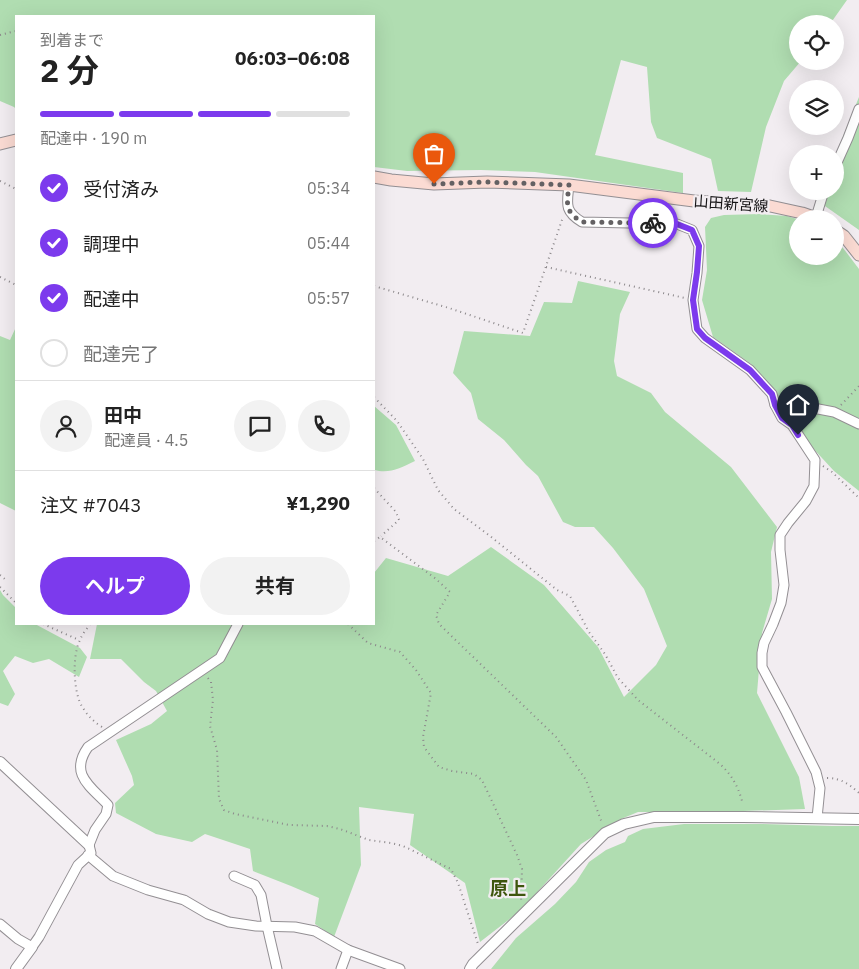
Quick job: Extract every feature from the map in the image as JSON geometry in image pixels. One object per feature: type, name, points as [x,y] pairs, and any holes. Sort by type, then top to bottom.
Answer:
[{"type":"main road","points":[[0,144],[15,140]]},
{"type":"main road","name":"山田新宮線","points":[[375,177],[434,184],[486,182],[569,185],[694,201],[770,206],[791,210]]},
{"type":"main road","points":[[844,236],[859,255]]},
{"type":"street","points":[[844,147],[859,109]]},
{"type":"street","points":[[569,185],[567,205],[572,216],[582,222],[677,224],[692,230],[699,246],[693,300],[697,329],[705,338],[750,370],[772,394],[782,418],[792,425],[816,460],[814,486],[806,501],[780,535],[784,585],[781,603],[764,643],[762,667],[816,772],[820,788],[817,818]]},
{"type":"street","points":[[775,405],[792,404],[834,412],[859,424]]},
{"type":"street","points":[[16,969],[40,937],[78,865],[89,850],[95,830],[106,814],[108,805],[83,778],[80,769],[82,756],[88,747],[220,658],[237,625]]},
{"type":"street","points":[[0,762],[113,876],[148,890],[184,900],[208,914],[229,922],[256,926],[296,927],[315,931],[348,950],[400,969]]},
{"type":"street","points":[[470,969],[605,833],[624,824],[654,817],[859,819]]},
{"type":"street","points":[[234,876],[255,885],[261,895],[277,969]]},
{"type":"street","points":[[0,924],[32,947]]},
{"type":"street","points":[[341,969],[348,950]]},
{"type":"path","points":[[0,35],[15,31]]},
{"type":"path","points":[[0,181],[15,188]]},
{"type":"path","points":[[375,286],[449,308],[523,333],[567,205]]},
{"type":"path","points":[[546,267],[693,300]]},
{"type":"path","points":[[0,276],[15,284]]},
{"type":"path","points":[[834,412],[859,386]]},
{"type":"path","points":[[375,398],[397,421],[423,459],[438,490],[454,509],[557,590],[570,596],[618,678],[638,700],[713,758],[728,772],[740,792],[742,801]]},
{"type":"path","points":[[816,460],[832,472],[859,498]]},
{"type":"path","points":[[375,489],[396,512],[399,520],[375,540]]},
{"type":"path","points":[[380,537],[436,579],[450,592],[436,615],[439,624],[556,737],[586,780],[605,833]]},
{"type":"path","points":[[0,575],[6,580]]},
{"type":"path","points":[[0,587],[15,602]]},
{"type":"path","points":[[45,625],[80,640]]},
{"type":"path","points":[[89,625],[80,640],[74,663],[77,692],[81,707],[94,721],[110,733]]},
{"type":"path","points":[[349,625],[368,643],[400,652],[416,670],[431,693],[423,737],[424,747],[439,768],[474,774],[482,780],[522,869],[520,901],[526,911]]},
{"type":"path","points":[[202,670],[211,682],[213,700],[210,726],[217,750],[219,799],[224,810],[289,825],[327,826],[369,840],[403,846],[451,869],[458,883],[483,954]]},
{"type":"path","points":[[817,778],[835,778],[845,781],[859,793]]},
{"type":"green space","points":[[0,0],[847,0],[836,15],[789,15],[789,70],[793,70],[784,81],[766,127],[751,192],[718,191],[711,159],[657,138],[651,122],[647,67],[621,60],[595,155],[683,173],[683,193],[535,172],[481,170],[407,171],[375,167],[375,15],[15,15],[14,107],[0,101]]},
{"type":"green space","points":[[859,97],[859,230],[844,219],[844,210],[831,210],[816,200],[844,200],[844,145],[839,145]]},
{"type":"green space","points":[[760,214],[789,217],[789,265],[844,265],[844,249],[859,269],[859,491],[834,471],[810,445],[789,410],[751,364],[713,337],[702,300],[707,270],[705,227],[711,218],[724,215]]},
{"type":"green space","points":[[578,281],[630,292],[620,314],[614,361],[617,376],[651,393],[665,412],[731,467],[777,527],[771,552],[772,599],[762,633],[757,693],[799,777],[805,809],[638,812],[621,819],[581,844],[520,911],[480,942],[465,883],[410,845],[414,814],[359,807],[361,865],[334,937],[315,924],[319,898],[253,871],[250,849],[205,834],[192,842],[156,834],[116,813],[115,803],[134,785],[116,740],[151,724],[167,711],[156,691],[121,659],[90,659],[97,625],[375,625],[375,572],[386,558],[448,576],[491,547],[544,585],[598,647],[624,697],[656,665],[667,646],[644,589],[613,548],[594,527],[575,527],[563,522],[538,476],[504,440],[478,419],[471,393],[453,373],[464,331],[530,336],[544,302],[572,303]]},
{"type":"green space","points":[[15,329],[15,510],[0,503],[0,336],[10,340]]},
{"type":"green space","points":[[375,407],[396,425],[415,461],[390,471],[375,470]]},
{"type":"green space","points":[[0,590],[15,607],[15,625],[37,625],[80,648],[87,657],[79,677],[49,659],[33,663],[15,656],[3,671],[15,694],[8,706],[0,703]]},
{"type":"green space","points":[[684,824],[859,826],[859,969],[491,969],[516,938],[555,904],[576,882],[589,862],[606,850],[625,842],[628,836],[643,829]]},
{"type":"way so far","points":[[434,184],[486,182],[569,185],[567,205],[572,216],[582,222],[653,223]]},
{"type":"district","name":"原上","points":[[508,889]]},
{"type":"route","points":[[653,223],[677,224],[692,230],[699,246],[693,300],[697,329],[705,338],[750,370],[772,394],[782,418],[792,425],[798,435]]}]
